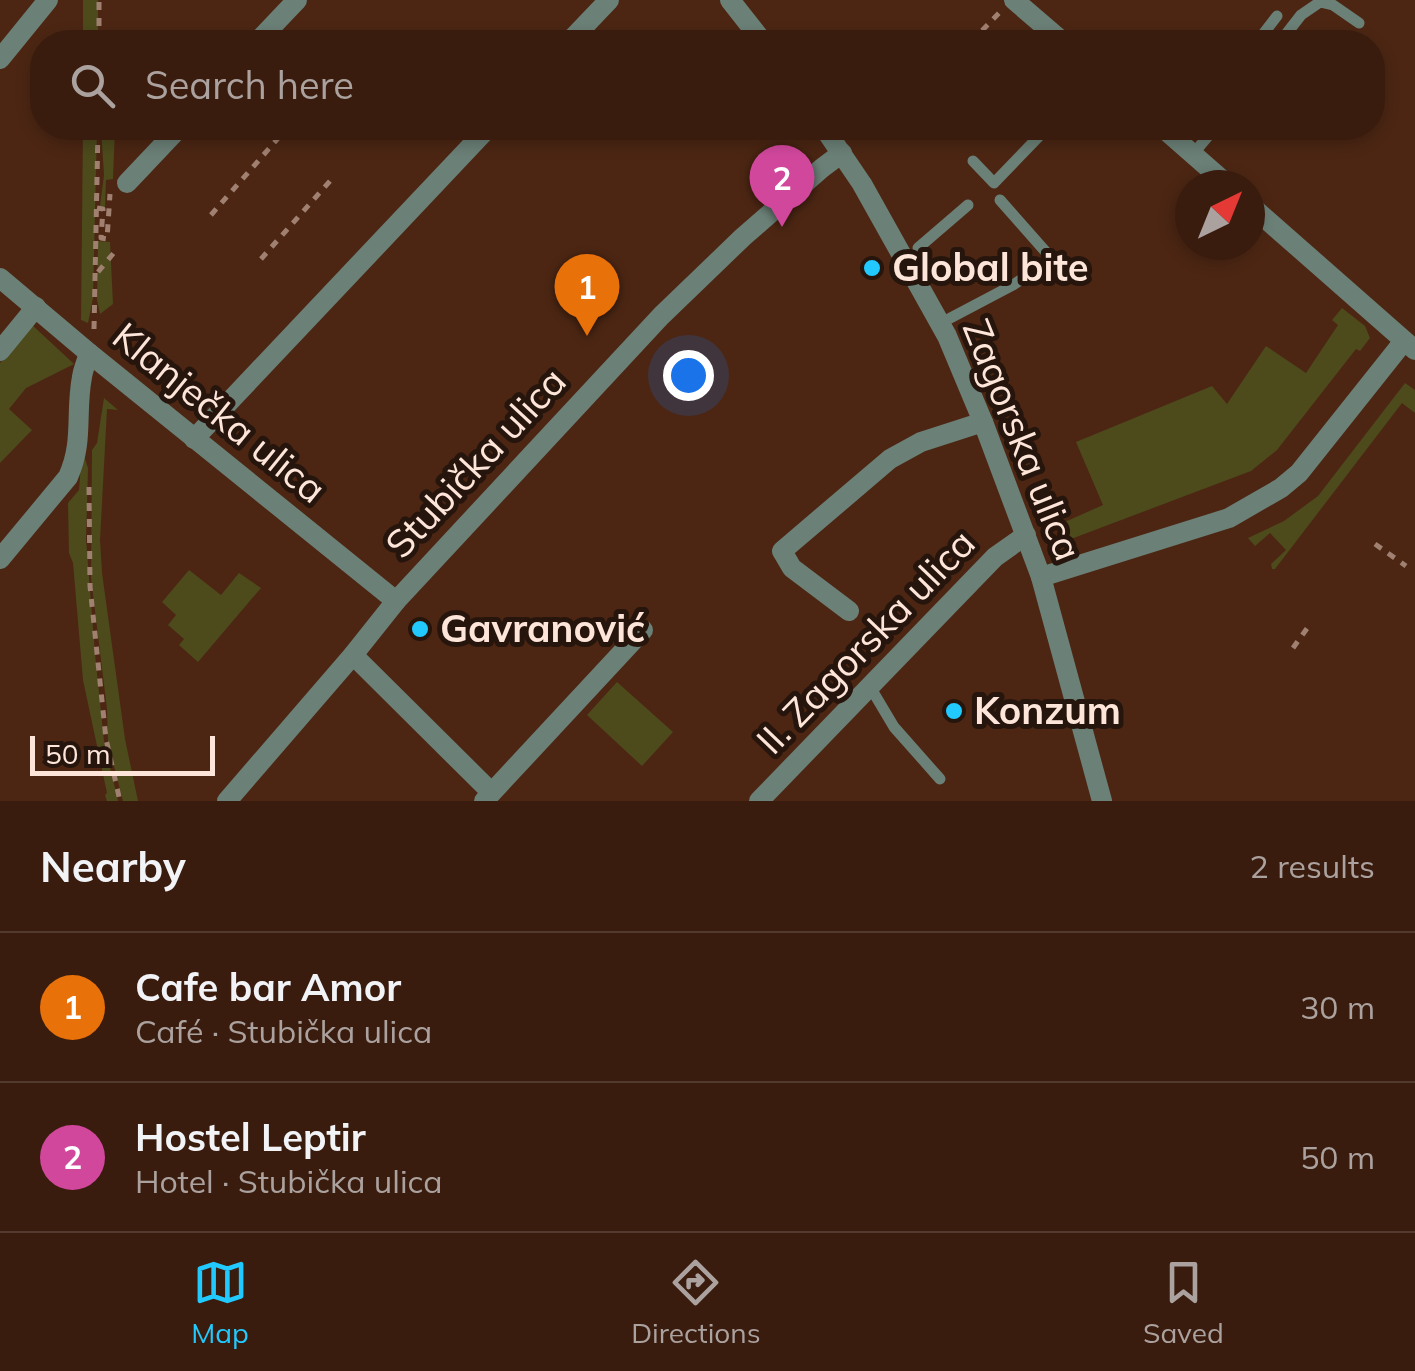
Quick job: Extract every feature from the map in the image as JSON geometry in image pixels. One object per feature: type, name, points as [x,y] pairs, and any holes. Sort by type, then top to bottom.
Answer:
[{"type":"street","points":[[0,59],[48,0]]},
{"type":"street","points":[[269,30],[297,0]]},
{"type":"street","points":[[580,30],[609,0]]},
{"type":"street","points":[[730,0],[754,30]]},
{"type":"street","points":[[1010,3],[1047,30]]},
{"type":"street","points":[[119,183],[165,140]]},
{"type":"street","points":[[194,438],[477,140]]},
{"type":"street","name":"Zagorska ulica","points":[[833,140],[862,184],[939,324],[983,422],[1041,577],[1102,801]]},
{"type":"street","points":[[1189,142],[1214,170]]},
{"type":"street","name":"Stubička ulica","points":[[227,801],[396,601],[661,316],[743,236],[842,153]]},
{"type":"street","points":[[1041,577],[1229,518],[1281,488],[1299,473],[1410,345],[1265,218]]},
{"type":"street","name":"Klanječka ulica","points":[[0,278],[91,347],[194,438],[396,601]]},
{"type":"street","points":[[0,351],[36,307]]},
{"type":"street","points":[[0,559],[68,477],[75,462],[81,379],[91,347]]},
{"type":"street","points":[[849,611],[792,568],[782,551],[890,459],[920,442],[983,422]]},
{"type":"street","name":"II. Zagorska ulica","points":[[759,801],[995,557],[1026,536]]},
{"type":"street","points":[[353,655],[487,797],[643,630]]},
{"type":"lane","points":[[1289,30],[1301,15],[1320,2],[1333,5],[1359,23]]},
{"type":"lane","points":[[1266,30],[1277,16]]},
{"type":"lane","points":[[973,162],[994,183],[1035,140]]},
{"type":"lane","points":[[939,324],[1013,285],[1052,259],[1000,200]]},
{"type":"lane","points":[[918,248],[968,205]]},
{"type":"lane","points":[[869,685],[894,727],[940,779]]},
{"type":"path","points":[[99,30],[100,0]]},
{"type":"path","points":[[982,30],[1010,3]]},
{"type":"path","points":[[91,347],[98,140]]},
{"type":"path","points":[[212,215],[277,140]]},
{"type":"path","points":[[261,259],[330,181]]},
{"type":"path","points":[[97,208],[102,208],[101,238],[107,239],[119,183]]},
{"type":"path","points":[[96,274],[117,249]]},
{"type":"path","points":[[89,493],[90,586],[106,740],[120,801]]},
{"type":"path","points":[[1375,544],[1406,566]]},
{"type":"path","points":[[1293,648],[1308,627]]},
{"type":"shaded area","points":[[83,0],[98,0],[98,30],[83,30]]},
{"type":"shaded area","points":[[83,140],[97,140],[93,298],[88,323],[81,320]]},
{"type":"shaded area","points":[[102,140],[115,140],[113,179],[106,180],[105,207],[100,206],[104,175]]},
{"type":"shaded area","points":[[98,241],[110,242],[113,304],[100,314],[97,300]]},
{"type":"shaded area","points":[[1342,308],[1365,326],[1370,338],[1360,351],[1356,349],[1277,450],[1251,471],[1071,539],[1077,557],[1069,559],[1058,525],[1103,505],[1076,442],[1212,386],[1227,404],[1266,346],[1306,373],[1338,325],[1332,320]]},
{"type":"shaded area","points":[[31,324],[74,364],[26,388],[9,409],[32,430],[0,463],[0,363]]},
{"type":"shaded area","points":[[1405,383],[1415,390],[1415,413],[1402,403],[1272,569],[1271,564],[1286,550],[1270,533],[1255,546],[1248,538],[1284,521],[1318,496]]},
{"type":"shaded area","points":[[104,398],[118,410],[107,409],[100,540],[102,573],[125,739],[138,801],[123,801],[108,743],[91,578],[92,450],[97,443]]},
{"type":"shaded area","points":[[82,450],[88,468],[86,539],[95,654],[104,741],[118,801],[107,801],[105,795],[83,680],[69,553],[68,503],[79,490]]},
{"type":"shaded area","points":[[189,570],[221,595],[239,573],[261,588],[198,662],[179,645],[184,639],[168,625],[176,615],[162,602]]},
{"type":"shaded area","points":[[617,682],[673,732],[642,766],[587,715]]},
{"type":"place","name":"Hostel Leptir","points":[[782,227]]},
{"type":"place","name":"Global bite","points":[[872,268]]},
{"type":"place","name":"Cafe bar Amor","points":[[587,336]]},
{"type":"place","name":"Gavranović","points":[[420,629]]},
{"type":"place","name":"Konzum","points":[[954,711]]}]
